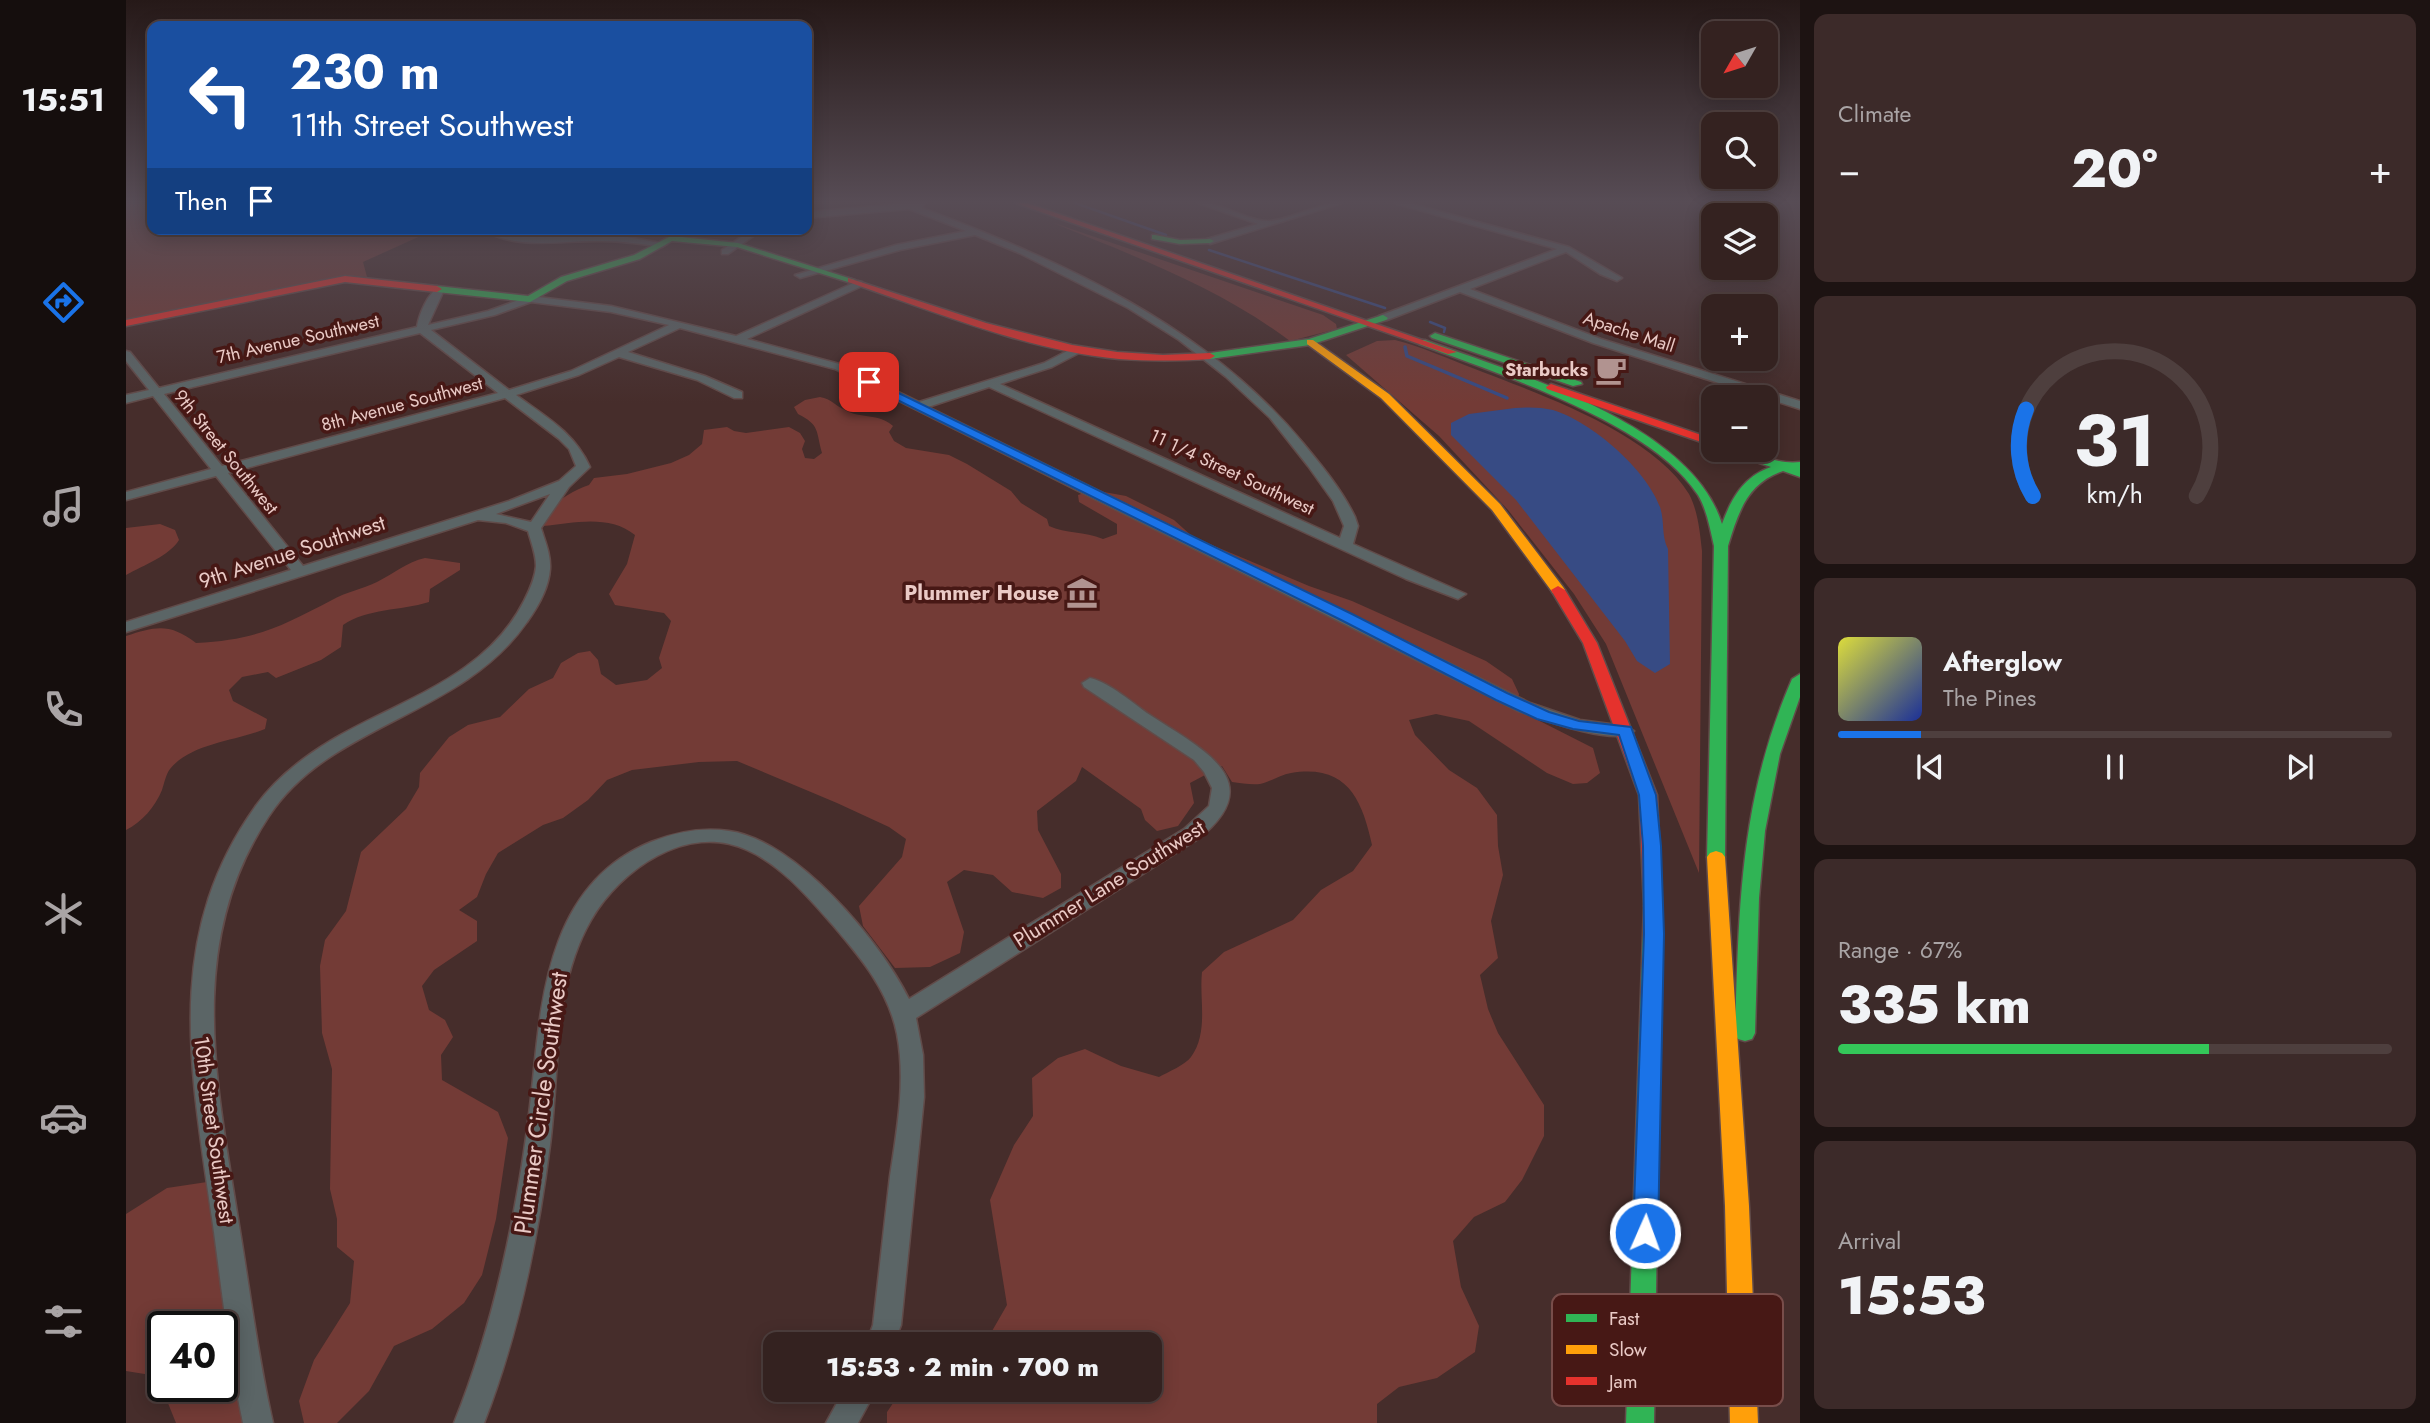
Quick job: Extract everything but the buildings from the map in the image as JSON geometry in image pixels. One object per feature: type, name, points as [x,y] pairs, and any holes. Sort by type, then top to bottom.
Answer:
[{"type":"main road","name":"7th Avenue Southwest","points":[[530,299],[572,276],[597,269]]},
{"type":"main road","points":[[785,269],[840,290],[1060,359],[1134,372],[1220,367],[1316,346],[1383,323]]},
{"type":"main road","points":[[1211,269],[1313,304],[1383,323],[1422,342],[1584,408],[1623,428],[1656,449],[1684,472],[1701,492],[1710,507],[1721,546]]},
{"type":"main road","points":[[1236,269],[1383,323],[1701,426]]},
{"type":"main road","points":[[820,270],[1075,351],[1146,360],[1316,346],[1346,331],[1383,323]]},
{"type":"main road","points":[[126,323],[345,279],[530,299]]},
{"type":"main road","points":[[1313,304],[1319,310],[1343,321],[1346,331]]},
{"type":"main road","points":[[1422,342],[1701,439]]},
{"type":"main road","points":[[1316,346],[1357,373],[1399,409],[1496,507],[1564,598],[1600,664],[1648,795],[1654,922],[1644,1294]]},
{"type":"main road","points":[[1778,452],[1800,460]]},
{"type":"main road","points":[[1767,462],[1800,473]]},
{"type":"main road","points":[[1740,1294],[1715,843],[1721,546],[1730,517],[1743,491],[1759,473],[1779,466],[1800,466]]},
{"type":"main road","points":[[1737,1206],[1754,845],[1767,766],[1787,704],[1800,679]]},
{"type":"street","points":[[1063,269],[1144,313],[1220,367],[1292,437],[1337,496],[1352,526],[1345,545]]},
{"type":"street","points":[[1383,323],[1525,269]]},
{"type":"street","points":[[1596,269],[1617,278]]},
{"type":"street","points":[[800,275],[820,270]]},
{"type":"street","points":[[739,339],[840,290],[858,284]]},
{"type":"street","points":[[439,290],[424,317],[422,329],[575,448],[583,467],[565,484],[534,528]]},
{"type":"street","points":[[1469,292],[1567,330]]},
{"type":"street","points":[[1383,323],[1438,309],[1469,292],[1544,315],[1567,330]]},
{"type":"street","points":[[530,299],[611,309],[680,324],[839,367],[1513,702],[1543,715],[1578,725],[1625,731]]},
{"type":"street","name":"7th Avenue Southwest","points":[[126,399],[499,311],[530,299]]},
{"type":"street","name":"8th Avenue Southwest","points":[[126,496],[561,378],[680,324]]},
{"type":"street","name":"Apache Mall","points":[[1567,330],[1800,405]]},
{"type":"street","points":[[918,406],[991,384],[1075,351]]},
{"type":"street","points":[[616,352],[711,381],[738,395]]},
{"type":"street","name":"9th Street Southwest","points":[[126,354],[300,572]]},
{"type":"street","name":"11 1/4 Street Southwest","points":[[991,384],[1411,576],[1458,594]]},
{"type":"street","name":"9th Avenue Southwest","points":[[126,627],[470,518],[565,484]]},
{"type":"street","name":"9th Avenue Southwest","points":[[470,518],[507,519],[534,528]]},
{"type":"street","name":"10th Street Southwest","points":[[258,1423],[202,1062],[201,979],[205,943],[218,896],[251,826],[294,776],[338,744],[408,710],[448,686],[487,656],[510,633],[531,603],[543,570],[534,528]]},
{"type":"street","name":"Plummer Lane Southwest","points":[[904,1014],[1191,834],[1209,822],[1219,810],[1222,783],[1200,756],[1090,683]]},
{"type":"street","name":"Plummer Circle Southwest","points":[[469,1423],[496,1350],[521,1242],[543,1102],[551,1009],[561,960],[575,929],[601,888],[613,875],[652,849],[673,842],[710,835],[747,841],[771,853],[821,897],[866,948],[884,975],[904,1014],[913,1096],[884,1332]]},
{"type":"street","points":[[841,1423],[854,1402]]},
{"type":"shaded area","points":[[126,269],[365,269],[367,277],[352,276],[126,321]]},
{"type":"shaded area","points":[[1165,269],[1190,269],[1323,315],[1336,324],[1337,329],[1290,341],[1234,304]]},
{"type":"shaded area","points":[[1395,340],[1530,390],[1592,418],[1649,452],[1672,472],[1689,494],[1697,515],[1702,551],[1699,873],[1606,644],[1574,594],[1508,510],[1439,436],[1346,355],[1377,341]]},
{"type":"shaded area","points":[[820,397],[851,413],[888,422],[893,426],[889,432],[894,441],[906,448],[949,455],[967,464],[1011,491],[1021,503],[1047,519],[1049,526],[1055,529],[1103,539],[1117,534],[1117,524],[1079,502],[1078,495],[1093,490],[1126,496],[1174,520],[1193,537],[1309,586],[1352,601],[1486,661],[1512,679],[1519,694],[1516,709],[1593,748],[1600,773],[1587,783],[1573,784],[1547,773],[1469,721],[1436,714],[1409,720],[1415,735],[1449,770],[1477,788],[1497,815],[1503,875],[1491,921],[1498,958],[1480,975],[1488,1009],[1498,1033],[1544,1105],[1544,1136],[1522,1180],[1505,1202],[1474,1217],[1453,1241],[1461,1287],[1479,1326],[1475,1352],[1437,1378],[1399,1387],[1377,1404],[1377,1423],[887,1423],[887,1412],[894,1402],[1162,1402],[1162,1332],[991,1332],[1007,1305],[990,1200],[1014,1145],[1033,1116],[1032,1078],[1058,1058],[1085,1049],[1121,1066],[1159,1077],[1181,1066],[1191,1057],[1197,1047],[1202,1027],[1202,972],[1224,952],[1293,920],[1321,890],[1353,871],[1372,845],[1363,813],[1349,788],[1326,774],[1310,772],[1291,773],[1260,784],[1232,782],[1222,766],[1190,783],[1194,803],[1178,826],[1157,831],[1145,820],[1141,809],[1082,767],[1076,781],[1037,811],[1038,830],[1061,874],[1061,888],[1043,898],[1012,892],[993,875],[964,870],[947,882],[964,932],[960,953],[930,967],[895,968],[863,926],[859,906],[902,857],[906,839],[889,827],[837,803],[737,761],[699,762],[632,770],[607,780],[588,800],[563,818],[543,825],[498,853],[477,897],[459,910],[477,921],[477,941],[434,970],[422,986],[429,1010],[445,1020],[453,1037],[441,1055],[442,1080],[498,1112],[508,1138],[496,1219],[482,1275],[464,1303],[432,1329],[394,1346],[369,1391],[337,1423],[304,1423],[299,1401],[314,1360],[350,1303],[354,1261],[337,1247],[337,1219],[330,1189],[332,1069],[322,1033],[320,966],[325,940],[346,911],[361,852],[406,809],[419,787],[420,773],[449,737],[468,725],[500,717],[529,689],[553,678],[561,663],[578,653],[590,651],[598,660],[601,674],[616,685],[647,680],[662,668],[659,658],[671,621],[664,613],[615,605],[609,594],[627,564],[635,535],[625,528],[603,522],[543,526],[534,518],[568,495],[589,485],[594,478],[627,474],[671,463],[689,455],[702,444],[704,430],[727,427],[746,433],[789,427],[800,433],[805,441],[802,449],[805,458],[814,459],[822,453],[816,429],[798,414],[794,407],[805,400]]},
{"type":"shaded area","points":[[160,524],[175,530],[179,540],[175,546],[126,575],[126,528]]},
{"type":"shaded area","points":[[425,558],[460,563],[460,570],[430,589],[429,602],[374,613],[343,625],[341,647],[321,660],[276,678],[268,672],[242,677],[229,690],[233,701],[267,719],[265,729],[202,748],[179,760],[169,771],[152,808],[126,830],[126,636],[162,628],[178,632],[196,643],[252,635],[282,625]]},
{"type":"shaded area","points":[[207,1182],[227,1311],[147,1311],[147,1374],[126,1371],[126,1214],[167,1188]]},
{"type":"shaded area","points":[[238,1384],[244,1423],[176,1423],[168,1402],[238,1402]]},
{"type":"water","points":[[1515,408],[1553,410],[1584,425],[1616,449],[1643,477],[1653,492],[1660,507],[1668,549],[1670,664],[1655,673],[1637,661],[1625,641],[1516,500],[1451,435],[1451,423],[1469,414]]},
{"type":"waterway","points":[[1268,269],[1385,308]]},
{"type":"waterway","points":[[1430,322],[1445,328],[1444,332]]},
{"type":"waterway","points":[[1405,347],[1407,356],[1507,398]]},
{"type":"traffic: fast","points":[[437,289],[530,299],[564,279],[596,269]]},
{"type":"traffic: fast","points":[[817,269],[851,280]]},
{"type":"traffic: fast","points":[[1210,356],[1310,342],[1383,318]]},
{"type":"traffic: fast","points":[[1435,336],[1577,384]]},
{"type":"traffic: fast","points":[[1422,342],[1533,384],[1611,420],[1677,464],[1705,497],[1721,546],[1716,857]]},
{"type":"traffic: fast","points":[[1767,462],[1800,473]]},
{"type":"traffic: fast","points":[[1721,546],[1732,514],[1746,489],[1767,472],[1800,466]]},
{"type":"traffic: fast","points":[[1745,1033],[1748,932],[1756,831],[1772,754],[1800,679]]},
{"type":"traffic: fast","points":[[1643,1294],[1653,906]]},
{"type":"traffic: fast","points":[[1640,1406],[1640,1423]]},
{"type":"traffic: slow","points":[[1310,342],[1385,396],[1496,507],[1558,590]]},
{"type":"traffic: slow","points":[[1716,857],[1740,1294]]},
{"type":"traffic: slow","points":[[1743,1406],[1744,1423]]},
{"type":"traffic: jam","points":[[1211,269],[1452,352]]},
{"type":"traffic: jam","points":[[126,323],[345,279],[437,289]]},
{"type":"traffic: jam","points":[[851,280],[983,325],[1072,348],[1117,356],[1210,356]]},
{"type":"traffic: jam","points":[[1551,387],[1701,439]]},
{"type":"traffic: jam","points":[[1558,590],[1590,643],[1648,795],[1653,906]]},
{"type":"place","name":"Starbucks","points":[[1611,370]]},
{"type":"place","name":"Plummer House","points":[[1082,593]]},
{"type":"route","points":[[869,382],[1501,696],[1543,715],[1578,725],[1625,731],[1648,795],[1652,846],[1654,934],[1645,1233]]}]
